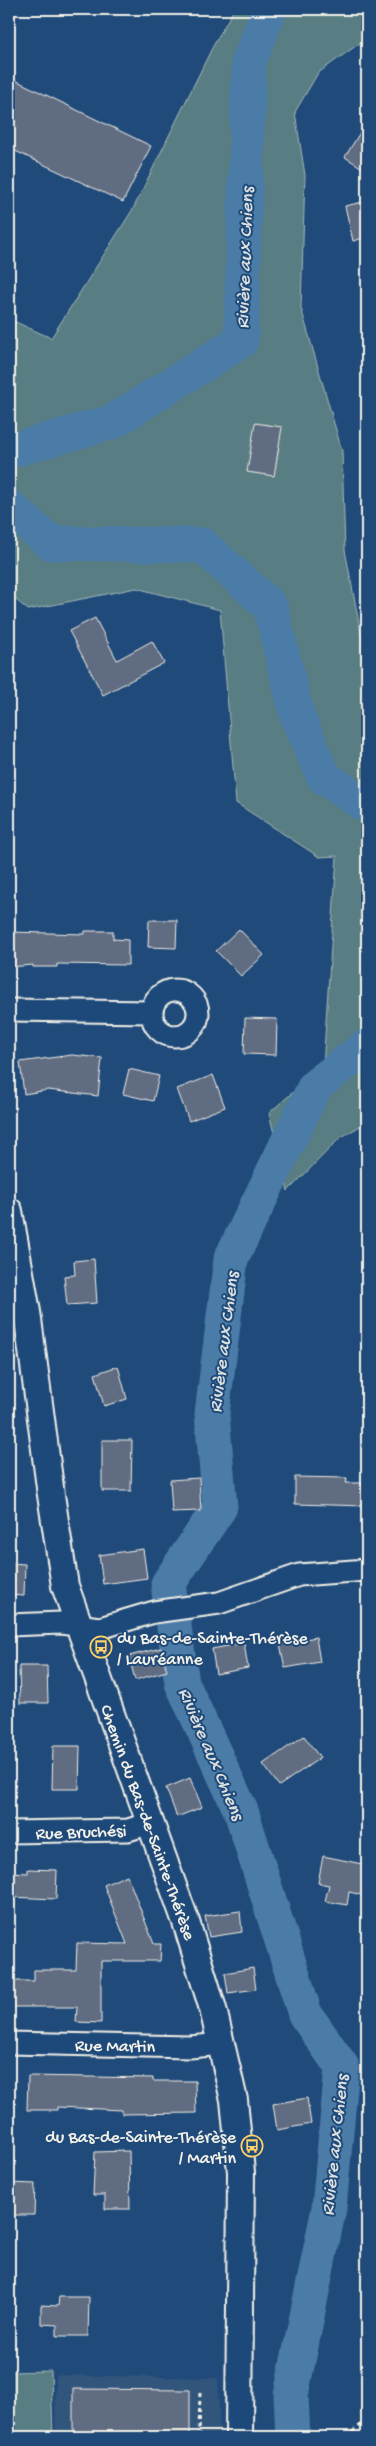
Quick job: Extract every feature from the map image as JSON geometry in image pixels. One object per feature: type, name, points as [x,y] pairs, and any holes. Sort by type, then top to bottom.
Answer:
[{"type":"street","points":[[9,1010],[151,1012]]},
{"type":"street","name":"Chemin du Bas-de-Sainte-Thérèse","points":[[9,1211],[12,1243],[34,1357],[65,1586],[192,1940],[222,2044],[234,2100],[240,2154],[239,2437]]},
{"type":"street","points":[[9,1625],[56,1623],[100,1628],[154,1612],[219,1603],[299,1575],[367,1570]]},
{"type":"street","name":"Rue Bruchési","points":[[9,1832],[122,1831],[138,1828],[151,1822]]},
{"type":"street","name":"Rue Martin","points":[[9,2042],[190,2047],[222,2044]]},
{"type":"path","points":[[199,2437],[200,2390]]},
{"type":"path","points":[[346,2437],[367,2420]]},
{"type":"shaded area","points":[[56,2375],[218,2378],[220,2437],[55,2437]]},
{"type":"green space","points":[[234,9],[367,9],[367,38],[318,73],[295,112],[305,175],[301,308],[342,451],[345,550],[367,665],[367,1122],[340,1138],[288,1191],[269,1113],[323,1066],[337,856],[319,857],[236,803],[220,610],[136,588],[28,610],[9,594],[9,319],[51,338],[133,209],[212,48]]},
{"type":"green space","points":[[51,2371],[53,2437],[9,2437],[9,2372]]},
{"type":"building","points":[[9,77],[151,146],[123,202],[9,148]]},
{"type":"building","points":[[367,121],[367,171],[345,157]]},
{"type":"building","points":[[367,201],[367,237],[353,241],[345,206]]},
{"type":"building","points":[[255,423],[282,427],[274,476],[247,472]]},
{"type":"building","points":[[95,618],[117,660],[152,641],[164,663],[103,695],[69,631]]},
{"type":"building","points":[[149,920],[177,920],[176,948],[148,947]]},
{"type":"building","points":[[239,929],[264,955],[241,976],[216,951]]},
{"type":"building","points":[[85,931],[113,931],[113,939],[128,940],[128,965],[57,964],[57,967],[33,967],[33,965],[9,967],[9,932],[85,934]]},
{"type":"building","points":[[245,1018],[277,1019],[276,1055],[244,1054]]},
{"type":"building","points":[[72,1055],[102,1058],[98,1096],[48,1090],[24,1094],[20,1062]]},
{"type":"building","points":[[129,1069],[159,1076],[153,1101],[123,1094]]},
{"type":"building","points":[[213,1075],[225,1107],[189,1121],[177,1089]]},
{"type":"building","points":[[94,1259],[97,1303],[67,1305],[64,1276],[75,1275],[74,1261]]},
{"type":"building","points":[[118,1366],[127,1399],[104,1406],[95,1374]]},
{"type":"building","points":[[102,1440],[132,1440],[131,1491],[102,1491]]},
{"type":"building","points":[[295,1477],[347,1478],[346,1483],[367,1483],[367,1506],[295,1504]]},
{"type":"building","points":[[199,1478],[201,1511],[172,1512],[170,1480]]},
{"type":"building","points":[[143,1549],[147,1578],[103,1584],[99,1555]]},
{"type":"building","points":[[9,1563],[25,1564],[24,1596],[9,1595]]},
{"type":"building","points":[[316,1637],[320,1662],[285,1668],[280,1644]]},
{"type":"building","points":[[244,1643],[248,1668],[216,1674],[212,1649]]},
{"type":"building","points":[[161,1648],[167,1671],[135,1680],[129,1656]]},
{"type":"building","points":[[19,1666],[47,1666],[48,1703],[20,1703]]},
{"type":"building","points":[[304,1736],[320,1758],[279,1786],[263,1764]]},
{"type":"building","points":[[53,1746],[80,1746],[79,1789],[52,1789]]},
{"type":"building","points":[[190,1778],[202,1807],[177,1817],[166,1788]]},
{"type":"building","points":[[323,1856],[367,1865],[367,1896],[349,1892],[347,1905],[325,1901],[329,1885],[318,1883]]},
{"type":"building","points":[[28,1869],[57,1870],[56,1899],[9,1897],[9,1872],[28,1873]]},
{"type":"building","points":[[127,1875],[154,1944],[161,1944],[160,1961],[101,1961],[101,2023],[76,2022],[77,2007],[9,2007],[9,1981],[34,1981],[34,1970],[76,1970],[77,1943],[127,1944],[104,1885]]},
{"type":"building","points":[[240,1911],[242,1932],[209,1937],[205,1916]]},
{"type":"building","points":[[253,1968],[256,1989],[228,1993],[225,1973]]},
{"type":"building","points":[[28,2076],[153,2078],[153,2081],[195,2081],[196,2113],[122,2114],[122,2110],[57,2107],[57,2110],[27,2110]]},
{"type":"building","points":[[307,2098],[311,2124],[277,2130],[273,2104]]},
{"type":"building","points":[[129,2151],[130,2209],[105,2209],[105,2195],[93,2195],[95,2152]]},
{"type":"building","points":[[9,2183],[35,2184],[34,2215],[9,2215]]},
{"type":"building","points":[[59,2297],[89,2297],[88,2336],[57,2336],[57,2325],[41,2324],[41,2305],[58,2306]]},
{"type":"building","points":[[73,2389],[190,2390],[190,2437],[73,2436]]},
{"type":"waterway","name":"Rivière aux Chiens","points":[[9,451],[112,422],[241,341],[249,61],[270,9]]},
{"type":"waterway","name":"Rivière aux Chiens","points":[[9,507],[51,543],[202,545],[270,606],[298,718],[324,777],[362,803],[367,804]]},
{"type":"waterway","name":"Rivière aux Chiens","points":[[293,2437],[291,2395],[329,2208],[342,2067],[305,2014],[241,1811],[182,1683],[168,1584],[220,1507],[212,1414],[231,1259],[315,1086],[367,1046]]},
{"type":"place","name":"du Bas-de-Sainte-Thérèse / Lauréanne","points":[[101,1647]]},
{"type":"place","name":"du Bas-de-Sainte-Thérèse / Martin","points":[[252,2146]]}]
